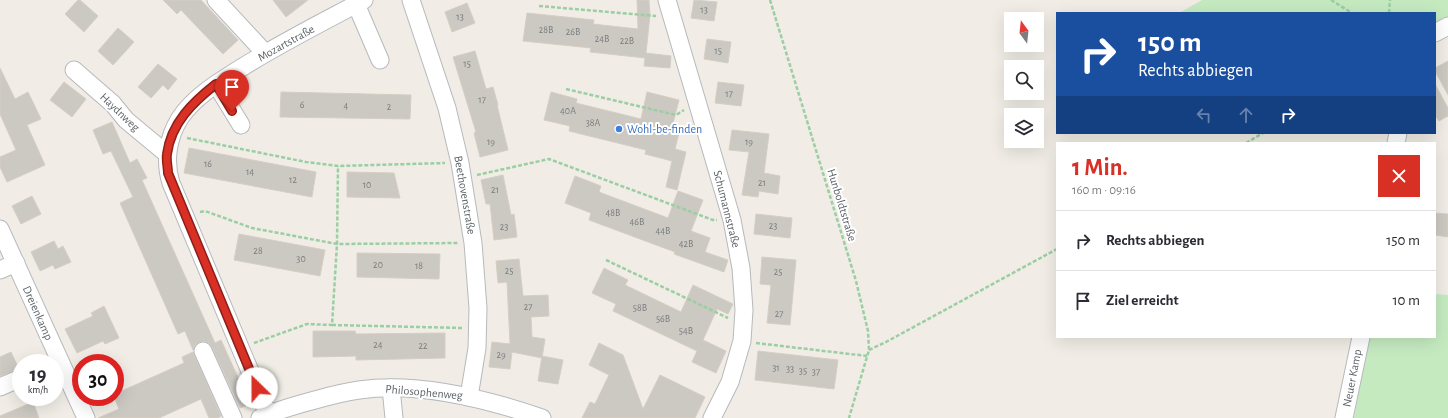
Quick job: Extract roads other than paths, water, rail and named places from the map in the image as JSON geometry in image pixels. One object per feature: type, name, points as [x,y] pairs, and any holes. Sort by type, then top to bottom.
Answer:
[{"type":"street","points":[[216,0],[251,36],[265,53]]},
{"type":"street","name":"Beethovenstraße","points":[[411,0],[446,108],[461,171],[473,243],[478,328],[477,348],[469,397]]},
{"type":"street","name":"Schumannstraße","points":[[667,0],[732,220],[741,268],[744,310],[743,333],[730,382],[712,418]]},
{"type":"street","points":[[360,2],[380,60]]},
{"type":"street","name":"Mozartstraße","points":[[264,416],[240,347],[168,173],[167,154],[180,119],[198,98],[216,84],[265,53],[360,2]]},
{"type":"street","points":[[1436,32],[1448,26]]},
{"type":"street","name":"Haydnweg","points":[[74,70],[113,104],[126,120],[167,154]]},
{"type":"street","points":[[216,84],[241,125]]},
{"type":"street","name":"Dreienkamp","points":[[0,229],[53,354]]},
{"type":"street","points":[[0,270],[16,264]]},
{"type":"street","name":"Neuer Kamp","points":[[1344,418],[1361,338]]},
{"type":"street","points":[[203,351],[233,418]]},
{"type":"street","name":"Dreienkamp","points":[[64,377],[86,418]]},
{"type":"street","points":[[0,388],[12,382]]},
{"type":"street","points":[[391,388],[394,418]]},
{"type":"street","name":"Philosophenweg","points":[[264,416],[295,405],[359,390],[391,388],[422,390],[469,397],[542,418]]},
{"type":"place","name":"Wohl-be-finden","points":[[619,129]]}]
